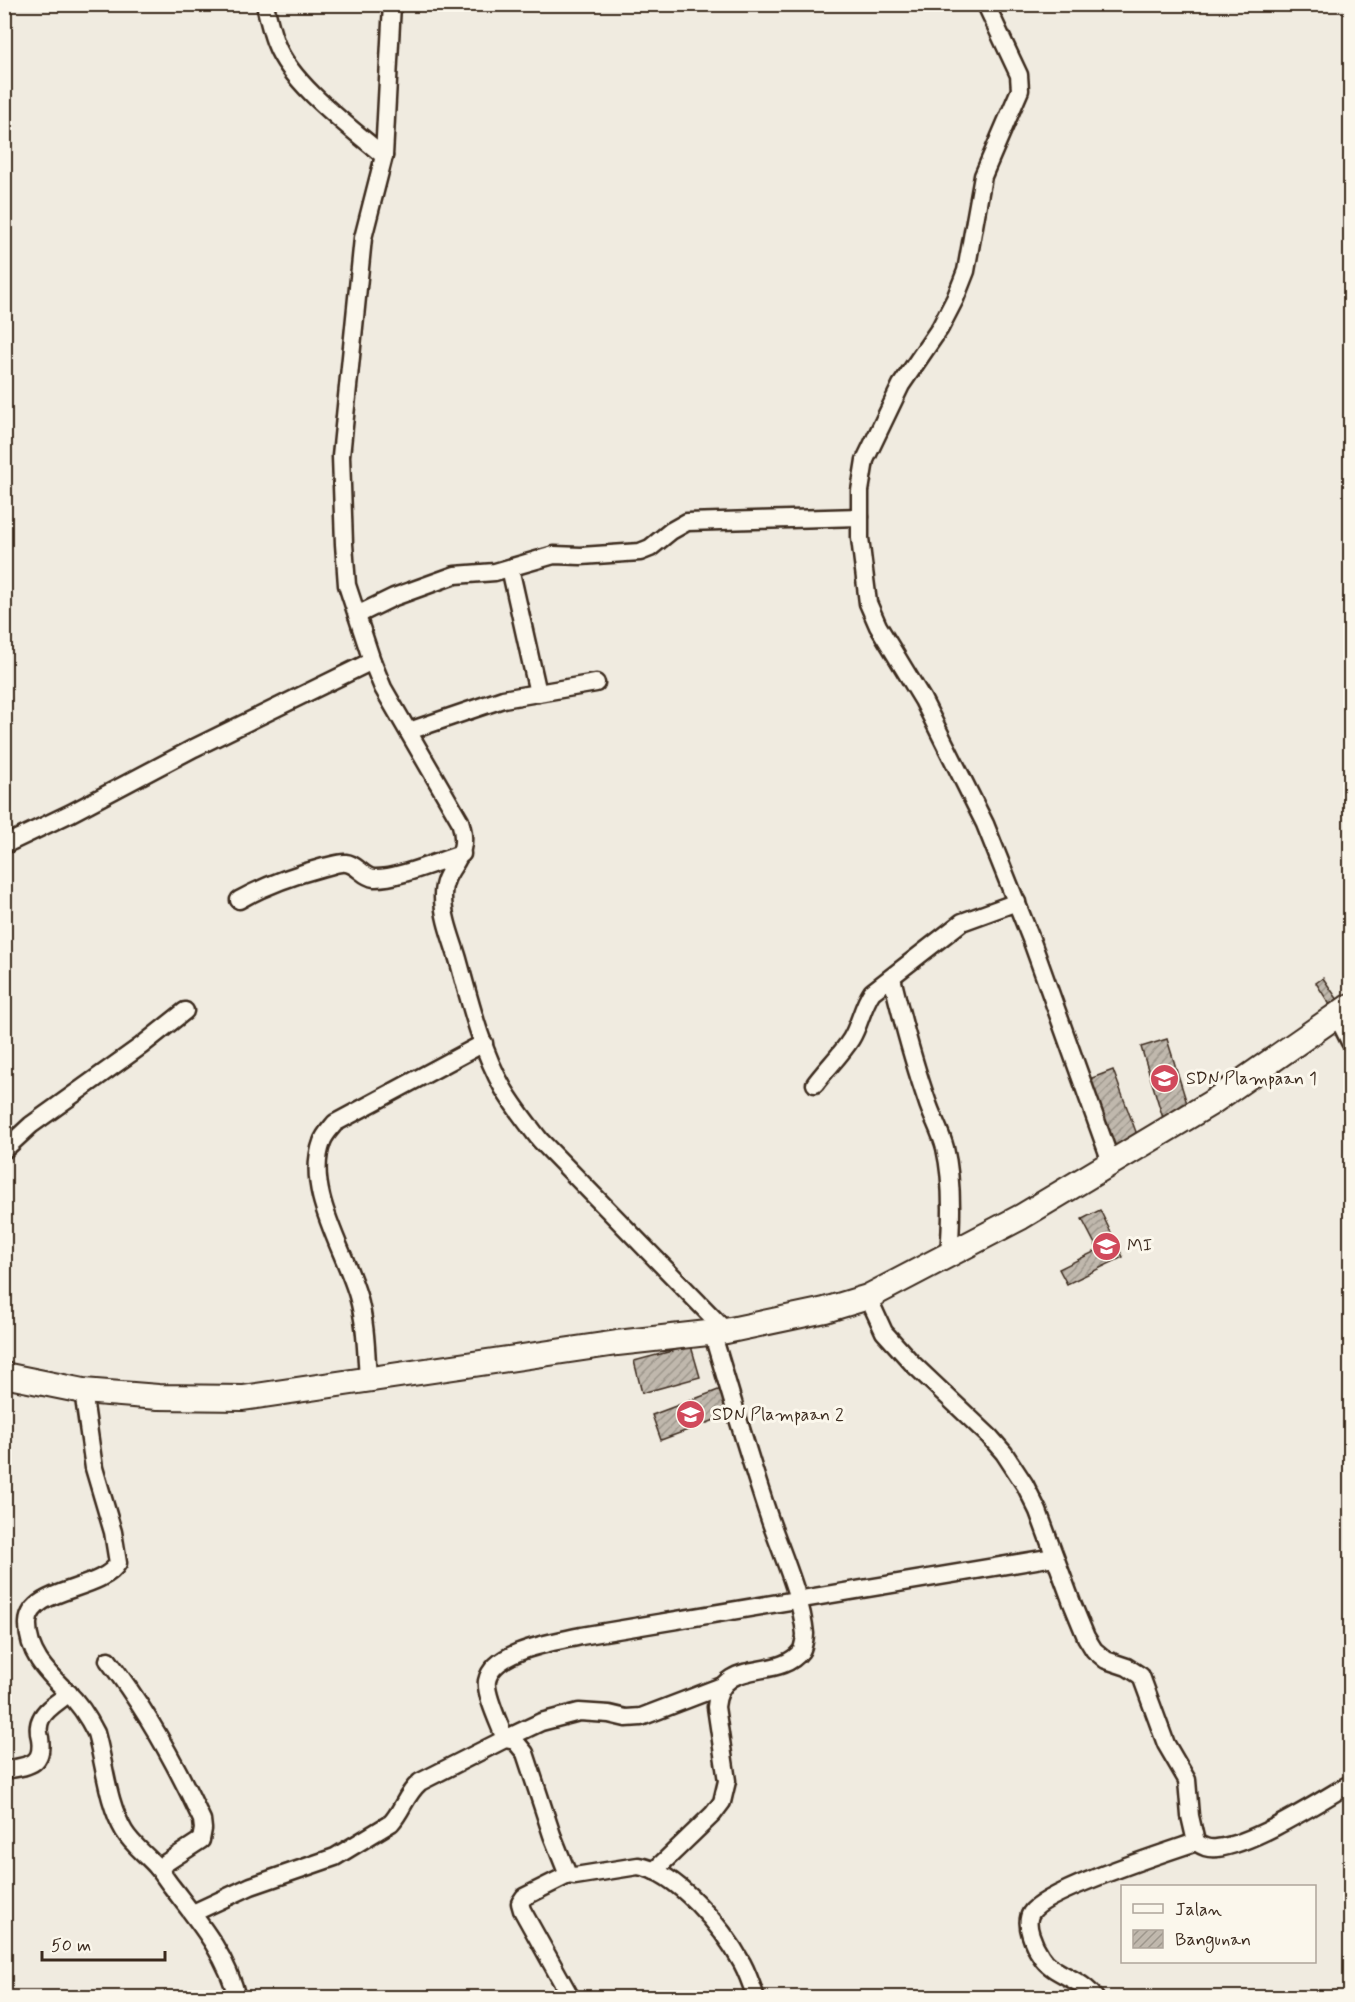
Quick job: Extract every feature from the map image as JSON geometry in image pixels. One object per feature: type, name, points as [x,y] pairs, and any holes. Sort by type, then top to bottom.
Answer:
[{"type":"street","points":[[265,4],[276,46],[293,73],[384,156]]},
{"type":"street","points":[[193,1913],[251,1886],[344,1852],[391,1823],[396,1818],[410,1790],[420,1782],[541,1722],[579,1712],[609,1714],[626,1718],[641,1717],[722,1686],[734,1676],[787,1662],[801,1651],[805,1636],[797,1600],[750,1460],[719,1332],[540,1140],[502,1086],[467,993],[444,910],[443,883],[462,854],[464,833],[460,820],[383,688],[347,585],[341,456],[363,238],[384,156],[392,4]]},
{"type":"street","points":[[988,4],[988,9],[1019,75],[1020,90],[983,176],[966,271],[955,299],[940,328],[901,385],[865,459],[860,491],[860,538],[868,603],[875,619],[923,700],[981,814],[1017,902],[1111,1162]]},
{"type":"street","points":[[357,615],[394,597],[455,575],[495,572],[554,555],[581,556],[640,552],[650,548],[671,531],[687,522],[860,517]]},
{"type":"street","points":[[510,568],[538,693]]},
{"type":"street","points":[[4,845],[372,661]]},
{"type":"street","points":[[409,731],[503,699],[596,683]]},
{"type":"street","points":[[239,900],[263,886],[342,863],[351,864],[372,878],[389,877],[462,854]]},
{"type":"street","points":[[815,1084],[849,1043],[857,1027],[863,1006],[872,992],[962,922],[1017,902]]},
{"type":"street","points":[[892,978],[917,1070],[945,1148],[952,1220],[949,1253]]},
{"type":"street","points":[[4,1150],[32,1125],[185,1011]]},
{"type":"street","points":[[4,1375],[83,1391],[158,1397],[243,1398],[617,1343],[719,1332],[808,1314],[868,1297],[1021,1216],[1211,1103],[1344,1011],[1350,1042]]},
{"type":"street","points":[[368,1379],[365,1326],[358,1294],[320,1190],[317,1165],[322,1140],[335,1123],[484,1043]]},
{"type":"street","points":[[868,1297],[877,1320],[890,1340],[1004,1453],[1025,1485],[1038,1512],[1086,1637],[1094,1650],[1106,1660],[1127,1667],[1142,1676],[1166,1744],[1187,1780],[1190,1816],[1196,1842],[1205,1848],[1217,1848],[1250,1838],[1346,1786],[1350,1786]]},
{"type":"street","points":[[83,1391],[94,1467],[113,1532],[118,1563],[113,1571],[104,1576],[45,1598],[32,1609],[28,1618],[28,1631],[33,1651],[53,1680],[69,1694],[90,1722],[96,1733],[115,1810],[123,1830],[133,1844],[158,1868],[193,1913],[232,1978],[237,1998]]},
{"type":"street","points":[[505,1739],[487,1682],[492,1670],[501,1661],[519,1652],[581,1635],[1054,1557]]},
{"type":"street","points":[[108,1660],[152,1723],[203,1828],[201,1840],[158,1868]]},
{"type":"street","points":[[654,1871],[713,1814],[722,1802],[727,1781],[716,1707],[717,1695],[722,1686]]},
{"type":"street","points":[[4,1770],[33,1763],[39,1758],[42,1750],[38,1729],[40,1720],[52,1706],[69,1694]]},
{"type":"street","points":[[505,1739],[515,1741],[525,1753],[568,1875]]},
{"type":"street","points":[[1095,1998],[1080,1982],[1056,1970],[1041,1957],[1029,1928],[1032,1911],[1086,1881],[1196,1842]]},
{"type":"street","points":[[571,1998],[520,1903],[524,1897],[568,1875],[575,1876],[638,1866],[654,1871],[680,1889],[714,1924],[742,1962],[756,1998]]},
{"type":"building","points":[[1323,978],[1338,1000],[1330,1005],[1316,983]]},
{"type":"building","name":"SDN Plampaan 1","points":[[1167,1039],[1189,1110],[1163,1118],[1141,1047]]},
{"type":"building","points":[[1113,1070],[1139,1140],[1114,1150],[1087,1080]]},
{"type":"building","name":"MI","points":[[1100,1210],[1123,1257],[1067,1284],[1059,1269],[1098,1250],[1082,1219]]},
{"type":"building","name":"SDN Plampaan 2","points":[[691,1346],[700,1377],[642,1393],[634,1361]]},
{"type":"building","name":"SDN Plampaan 2","points":[[721,1389],[731,1414],[661,1440],[652,1415]]},
{"type":"place","name":"SDN Plampaan 1","points":[[1165,1079]]},
{"type":"place","name":"MI","points":[[1106,1246]]},
{"type":"place","name":"SDN Plampaan 2","points":[[691,1415]]}]
